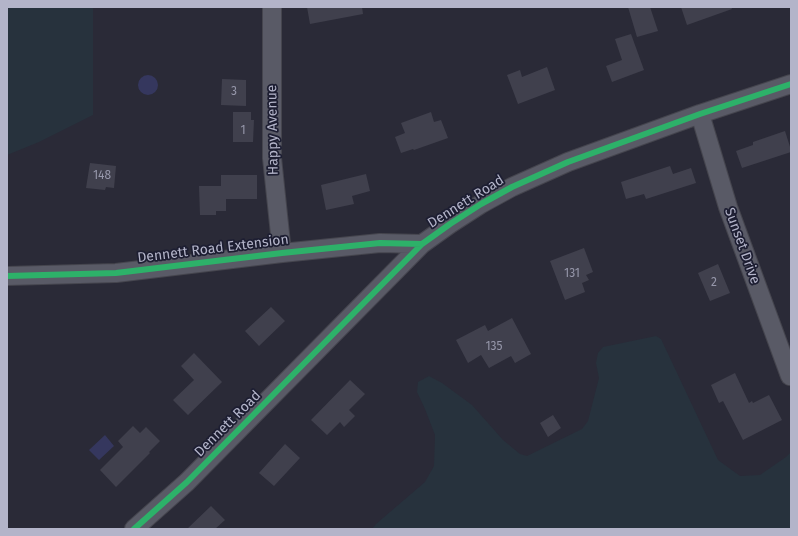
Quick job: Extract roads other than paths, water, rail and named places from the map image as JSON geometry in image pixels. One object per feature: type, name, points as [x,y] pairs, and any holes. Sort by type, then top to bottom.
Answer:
[{"type":"street","name":"Happy Avenue","points":[[272,7],[272,158],[282,253]]},
{"type":"street","name":"Dennett Road","points":[[134,529],[187,482],[422,244],[450,224],[481,204],[512,187],[568,162],[700,114],[791,84]]},
{"type":"street","name":"Sunset Drive","points":[[700,114],[728,207],[790,376]]},
{"type":"street","name":"Dennett Road Extension","points":[[7,276],[116,274],[282,253],[380,243],[422,244]]},
{"type":"water","points":[[148,75],[155,78],[158,85],[155,92],[148,95],[141,92],[138,85],[141,78]]},
{"type":"water","points":[[105,435],[114,446],[99,460],[89,450]]}]
